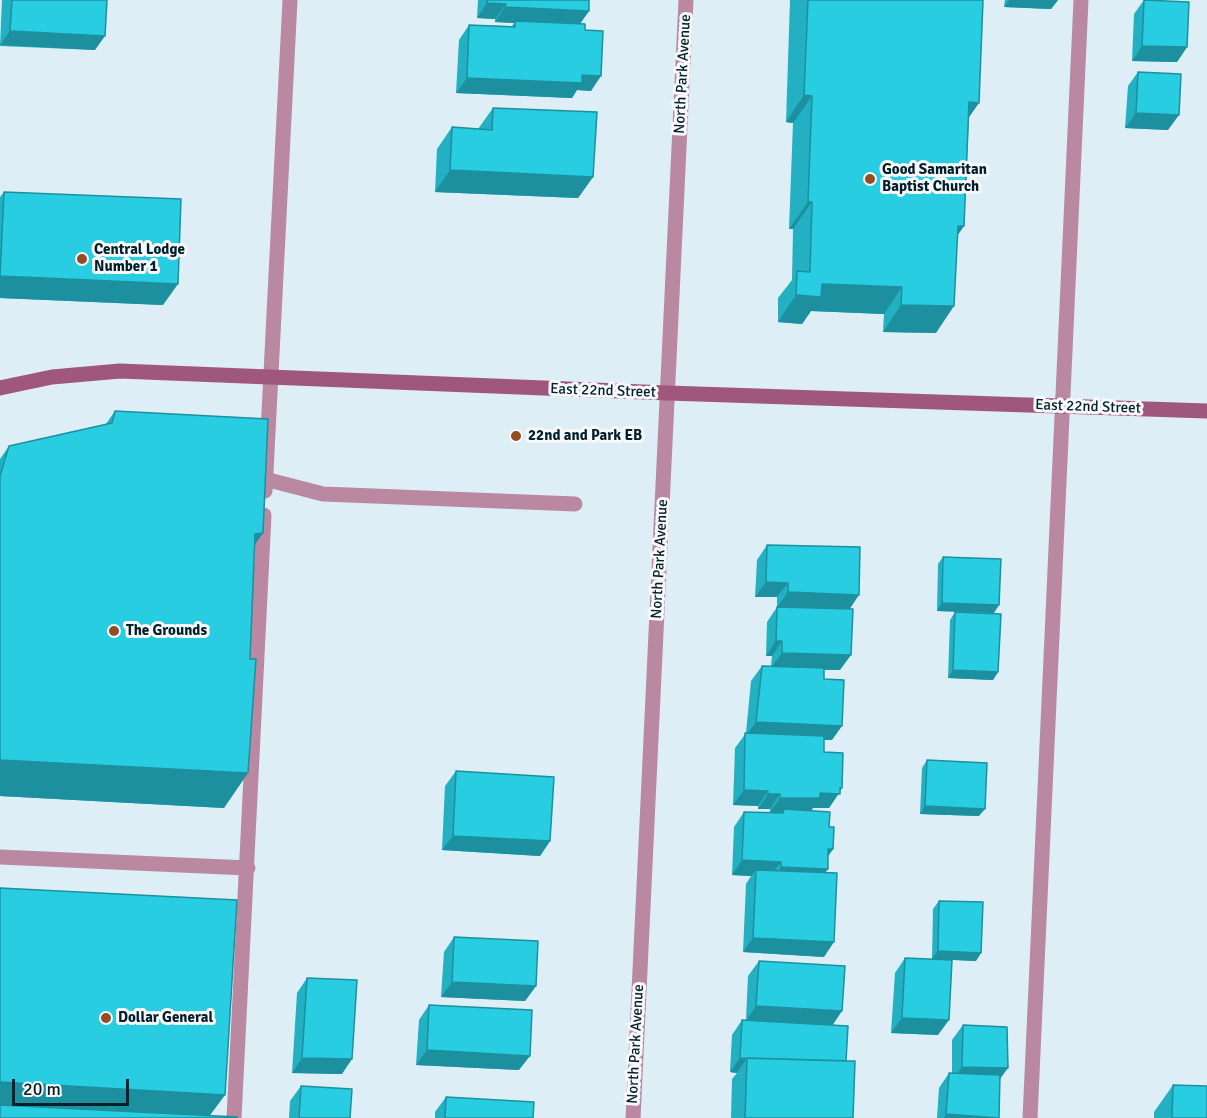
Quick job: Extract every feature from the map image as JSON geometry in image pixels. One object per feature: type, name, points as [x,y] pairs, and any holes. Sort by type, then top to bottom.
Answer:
[{"type":"main road","name":"East 22nd Street","points":[[0,388],[52,377],[120,371],[668,393],[1207,411]]},
{"type":"street","points":[[234,1118],[290,0]]},
{"type":"street","name":"North Park Avenue","points":[[633,1118],[686,0]]},
{"type":"street","points":[[1030,1118],[1081,0]]},
{"type":"street","points":[[265,479],[323,494],[575,504]]},
{"type":"street","points":[[0,857],[248,868]]},
{"type":"building","points":[[12,0],[107,0],[105,36],[10,31]]},
{"type":"building","points":[[487,0],[589,0],[589,11],[505,7],[506,4],[487,3]]},
{"type":"building","name":"Good Samaritan Baptist Church","points":[[808,0],[983,0],[979,103],[969,102],[964,226],[958,226],[954,306],[901,305],[902,287],[822,284],[821,297],[796,295],[797,271],[810,272],[812,202],[808,202],[812,96],[804,95]]},
{"type":"building","points":[[1144,0],[1189,2],[1187,47],[1142,46]]},
{"type":"building","points":[[515,21],[585,24],[585,30],[603,31],[601,76],[582,75],[582,83],[467,78],[469,25],[515,27]]},
{"type":"building","points":[[1138,72],[1181,74],[1179,115],[1136,113]]},
{"type":"building","points":[[493,108],[597,112],[593,177],[450,170],[452,127],[492,130]]},
{"type":"building","name":"Central Lodge Number 1","points":[[4,192],[181,199],[178,284],[0,276]]},
{"type":"building","name":"The Grounds","points":[[115,411],[268,419],[263,533],[255,534],[250,659],[256,659],[248,773],[0,760],[0,476],[9,446],[112,423]]},
{"type":"building","points":[[767,545],[860,547],[859,595],[788,592],[788,583],[766,582]]},
{"type":"building","points":[[943,557],[1001,559],[999,605],[942,603]]},
{"type":"building","points":[[777,607],[853,609],[851,655],[782,653],[782,641],[776,641]]},
{"type":"building","points":[[955,612],[1001,614],[998,672],[953,670]]},
{"type":"building","points":[[762,666],[824,668],[824,679],[844,680],[842,726],[756,722]]},
{"type":"building","points":[[745,733],[824,736],[824,752],[843,753],[840,794],[820,793],[820,798],[780,798],[780,794],[768,794],[768,791],[744,790]]},
{"type":"building","points":[[927,760],[987,763],[985,809],[925,806]]},
{"type":"building","points":[[456,771],[554,777],[550,841],[453,836]]},
{"type":"building","points":[[784,809],[830,812],[829,827],[834,827],[833,849],[828,849],[828,869],[781,867],[781,862],[742,860],[744,812],[783,813]]},
{"type":"building","points":[[756,870],[837,873],[834,942],[753,938]]},
{"type":"building","name":"Dollar General","points":[[0,888],[237,900],[225,1095],[0,1082]]},
{"type":"building","points":[[939,901],[983,902],[981,953],[938,951]]},
{"type":"building","points":[[454,937],[538,941],[536,986],[452,982]]},
{"type":"building","points":[[905,958],[952,960],[949,1020],[902,1018]]},
{"type":"building","points":[[759,961],[845,966],[842,1011],[756,1006]]},
{"type":"building","points":[[307,978],[357,980],[352,1059],[302,1058]]},
{"type":"building","points":[[429,1005],[532,1010],[530,1056],[427,1050]]},
{"type":"building","points":[[742,1020],[848,1026],[846,1061],[740,1058]]},
{"type":"building","points":[[963,1025],[1007,1027],[1008,1068],[962,1067]]},
{"type":"building","points":[[747,1058],[855,1061],[853,1118],[745,1118]]},
{"type":"building","points":[[949,1073],[1000,1075],[999,1118],[946,1114]]},
{"type":"building","points":[[1173,1085],[1207,1086],[1207,1118],[1172,1118]]},
{"type":"building","points":[[301,1086],[352,1089],[350,1118],[299,1118]]},
{"type":"building","points":[[446,1097],[534,1102],[533,1118],[445,1118]]},
{"type":"building","points":[[0,1105],[237,1117],[237,1118],[0,1118]]},
{"type":"place","name":"Good Samaritan Baptist Church","points":[[870,179]]},
{"type":"place","name":"Central Lodge Number 1","points":[[82,259]]},
{"type":"place","name":"22nd and Park EB","points":[[516,436]]},
{"type":"place","name":"The Grounds","points":[[114,631]]},
{"type":"place","name":"Dollar General","points":[[106,1018]]}]
